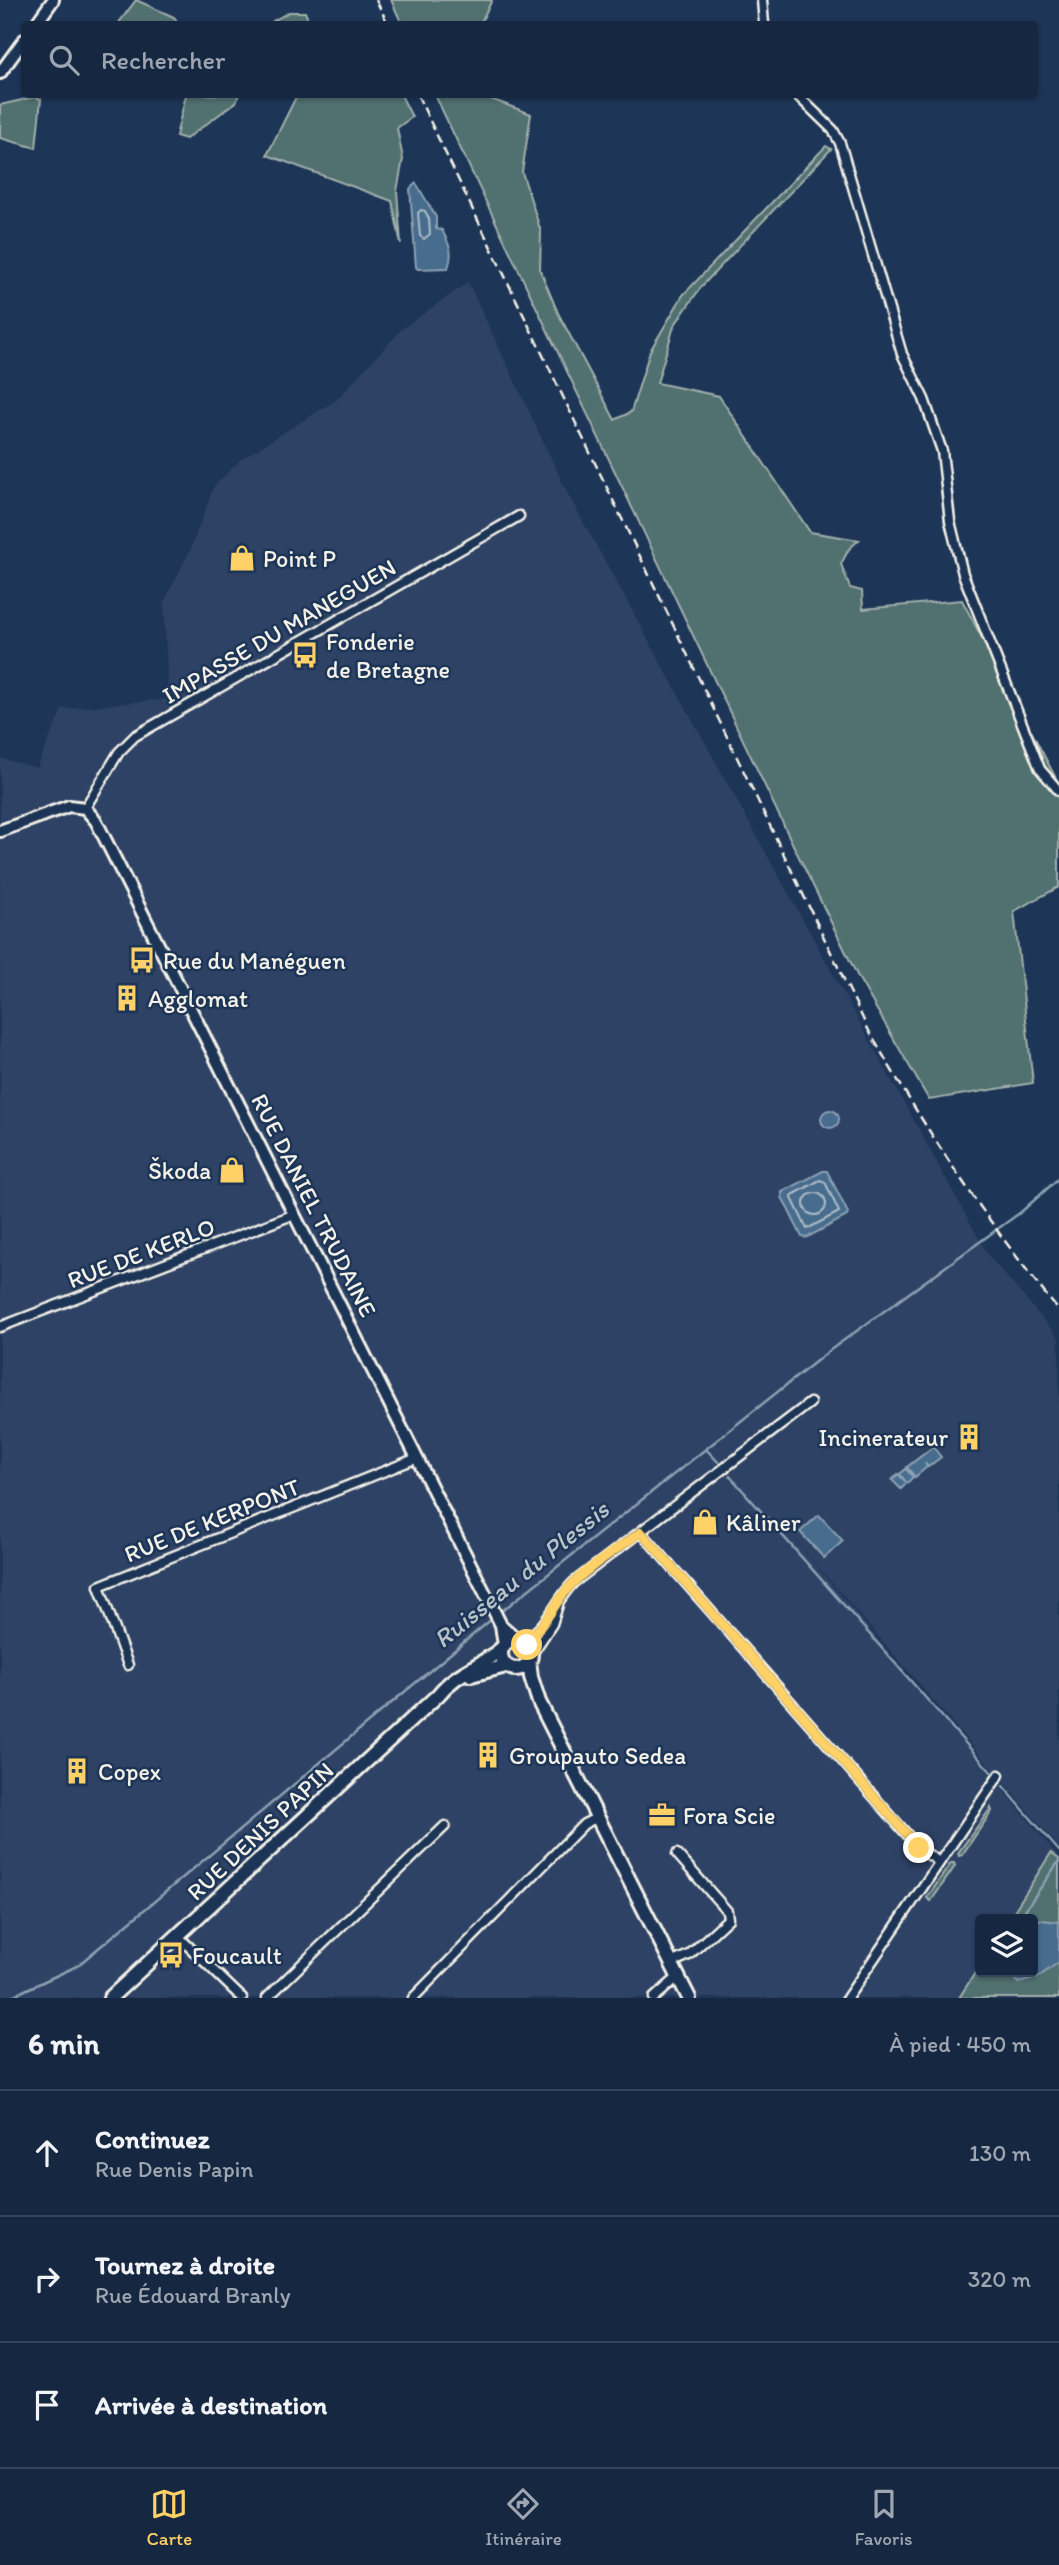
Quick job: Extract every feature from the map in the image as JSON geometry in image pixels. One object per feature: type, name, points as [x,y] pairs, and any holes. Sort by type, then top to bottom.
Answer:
[{"type":"main road","points":[[540,1702],[530,1648],[519,1639],[503,1647],[501,1658],[518,1673],[540,1702],[689,1998]]},
{"type":"main road","name":"RUE DENIS PAPIN","points":[[110,1998],[438,1695],[455,1676],[493,1656],[503,1647]]},
{"type":"main road","points":[[509,1667],[520,1668],[530,1659]]},
{"type":"main road","name":"RUE DENIS PAPIN","points":[[438,1695],[474,1674],[509,1667]]},
{"type":"street","points":[[38,21],[53,0]]},
{"type":"street","points":[[762,0],[764,21]]},
{"type":"street","points":[[0,74],[21,44]]},
{"type":"street","points":[[800,98],[833,130],[840,143],[902,355],[923,399],[942,451],[950,521],[963,574],[1040,769],[1059,791]]},
{"type":"street","name":"IMPASSE DU MANEGUEN","points":[[85,808],[120,752],[135,736],[519,516]]},
{"type":"street","points":[[0,831],[54,810],[69,806],[85,808]]},
{"type":"street","name":"RUE DANIEL TRUDAINE","points":[[85,808],[96,821],[501,1625],[503,1647]]},
{"type":"street","name":"RUE DE KERLO","points":[[0,1327],[295,1214]]},
{"type":"street","points":[[519,1639],[534,1635],[540,1629],[575,1582],[810,1404]]},
{"type":"street","name":"RUE DE KERPONT","points":[[128,1665],[99,1586],[417,1458]]},
{"type":"street","points":[[641,1532],[919,1848],[939,1862]]},
{"type":"street","points":[[530,1659],[552,1624],[560,1599]]},
{"type":"street","name":"RUE DANIEL TRUDAINE","points":[[501,1625],[519,1639]]},
{"type":"street","points":[[847,1998],[999,1775]]},
{"type":"street","points":[[413,1998],[584,1824],[598,1817]]},
{"type":"street","points":[[267,1998],[445,1826]]},
{"type":"street","points":[[671,1963],[689,1955],[729,1919],[727,1911],[677,1854]]},
{"type":"street","points":[[178,1936],[242,1998]]},
{"type":"street","points":[[654,1998],[678,1977]]},
{"type":"shaded area","points":[[468,282],[569,496],[988,1255],[1059,1338],[1059,1847],[791,1535],[1059,1857],[1059,1869],[1030,1914],[975,1914],[975,1977],[979,1977],[976,1998],[0,1998],[0,758],[37,768],[62,709],[168,699],[164,602],[191,548],[214,486],[241,459],[336,400],[402,329]]},
{"type":"green space","points":[[136,0],[174,17],[177,21],[120,21]]},
{"type":"green space","points":[[391,0],[492,0],[482,21],[401,21]]},
{"type":"green space","points":[[289,12],[305,12],[309,21],[273,21]]},
{"type":"green space","points":[[31,98],[41,99],[36,148],[0,138],[0,105]]},
{"type":"green space","points":[[185,98],[238,98],[186,139],[176,136]]},
{"type":"green space","points":[[296,98],[402,98],[412,117],[397,128],[403,159],[397,191],[401,244],[392,201],[267,155]]},
{"type":"green space","points":[[436,98],[488,98],[531,114],[522,172],[541,232],[540,270],[558,313],[615,420],[631,412],[650,351],[683,295],[826,146],[831,149],[701,287],[674,326],[657,383],[719,396],[810,532],[859,540],[849,549],[841,564],[850,588],[862,591],[863,609],[962,600],[1059,784],[1059,887],[1014,911],[1033,1083],[929,1100],[858,977]]},
{"type":"green space","points":[[991,1808],[992,1811],[959,1856],[958,1853]]},
{"type":"green space","points":[[1051,1853],[1059,1859],[1059,1998],[959,1998],[975,1973],[975,1977],[1038,1977],[1038,1914],[1012,1914]]},
{"type":"green space","points":[[951,1863],[955,1866],[931,1901],[927,1898]]},
{"type":"water","points":[[416,183],[436,217],[436,229],[442,230],[449,244],[451,257],[448,268],[416,267],[410,189]]},
{"type":"water","points":[[826,1110],[834,1110],[839,1119],[837,1126],[826,1128],[821,1123],[821,1115]]},
{"type":"water","points":[[827,1171],[848,1213],[806,1238],[802,1237],[782,1192]]},
{"type":"water","points":[[933,1447],[941,1457],[928,1467],[925,1463],[927,1467],[915,1477],[907,1467]]},
{"type":"water","points":[[906,1469],[913,1477],[901,1489],[892,1480],[898,1474],[906,1482],[900,1474]]},
{"type":"water","points":[[819,1515],[843,1541],[824,1558],[800,1532]]},
{"type":"water","points":[[1038,1920],[1059,1922],[1059,1962],[1037,1978],[1018,1983],[1014,1977],[1038,1977]]},
{"type":"waterway","name":"Ruisseau du Plessis","points":[[498,1614],[829,1351],[1021,1212],[1059,1178]]},
{"type":"waterway","points":[[706,1449],[719,1463]]},
{"type":"waterway","points":[[730,1476],[991,1772]]},
{"type":"waterway","name":"Ruisseau du Plessis","points":[[8,1998],[77,1966],[493,1618]]},
{"type":"waterway","points":[[1003,1786],[1059,1851]]},
{"type":"waterway","points":[[1022,1914],[1059,1861]]},
{"type":"railway","points":[[376,0],[386,21]]},
{"type":"railway","points":[[419,98],[868,1029],[958,1174],[1059,1311]]},
{"type":"place","name":"Point P","points":[[242,558]]},
{"type":"place","name":"Fonderie de Bretagne","points":[[305,655]]},
{"type":"place","name":"Rue du Manéguen","points":[[142,960]]},
{"type":"place","name":"Agglomat","points":[[127,998]]},
{"type":"place","name":"Škoda","points":[[232,1170]]},
{"type":"place","name":"Incinerateur","points":[[969,1437]]},
{"type":"place","name":"Kâliner","points":[[705,1522]]},
{"type":"place","name":"Groupauto Sedea","points":[[488,1755]]},
{"type":"place","name":"Copex","points":[[77,1771]]},
{"type":"place","name":"Fora Scie","points":[[662,1815]]},
{"type":"place","name":"Foucault","points":[[171,1955]]},
{"type":"route","points":[[527,1645],[520,1640],[534,1635],[540,1629],[566,1590],[641,1532],[919,1848]]}]
